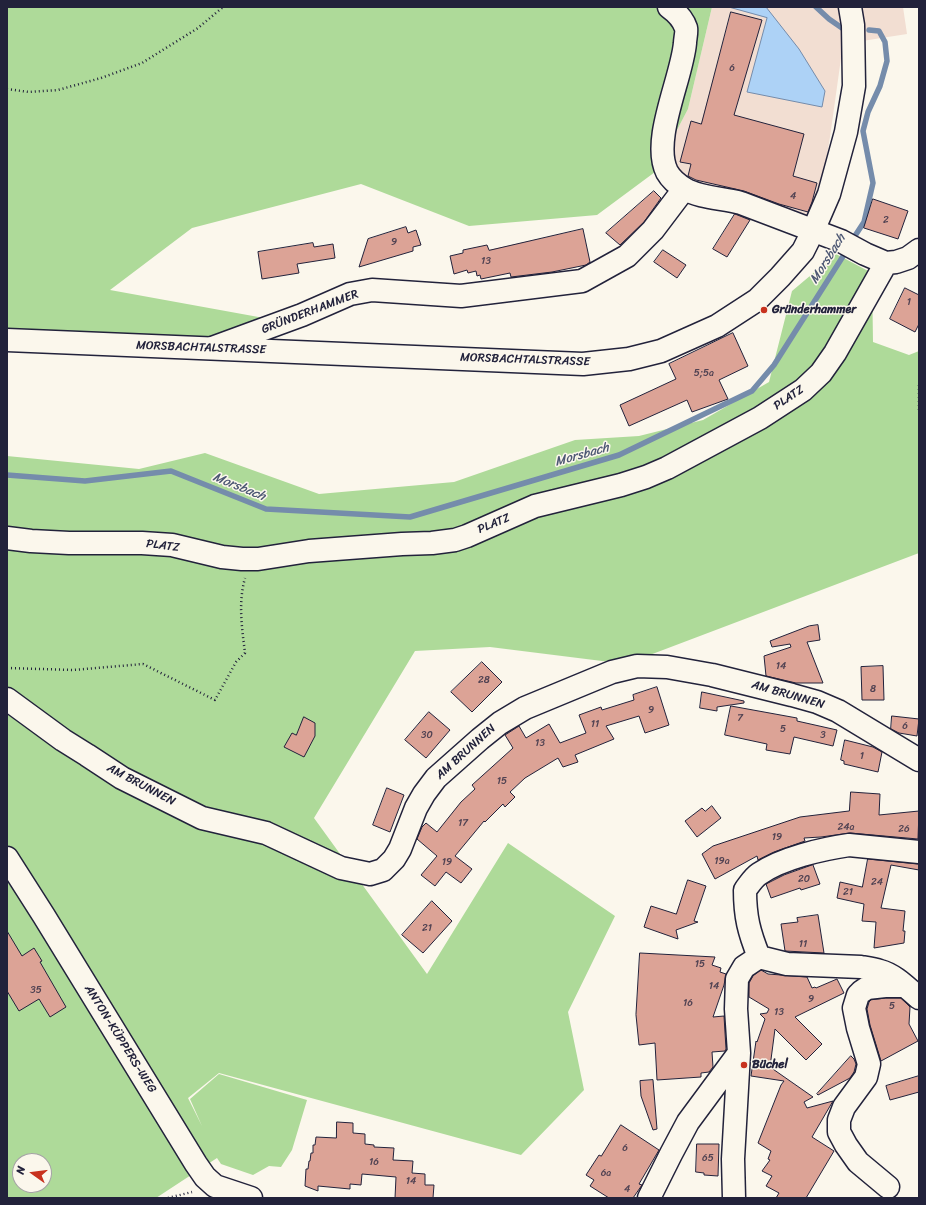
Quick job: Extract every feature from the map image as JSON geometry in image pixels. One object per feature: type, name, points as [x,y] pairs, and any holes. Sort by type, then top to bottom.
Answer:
[{"type":"street","points":[[669,7],[677,12],[686,28],[684,51],[666,123],[663,148],[667,172],[674,181],[696,194],[741,203],[841,241],[886,263],[896,262],[908,258],[919,250]]},
{"type":"street","name":"MORSBACHTALSTRASSE","points":[[7,340],[584,364],[629,359],[661,351],[717,326],[757,300],[799,255],[813,231],[829,194],[846,132],[854,86],[854,33],[850,7]]},
{"type":"street","name":"GRÜNDERHAMMER","points":[[212,348],[302,315],[350,294],[372,290],[461,296],[582,280],[627,256],[654,230],[684,188]]},
{"type":"street","name":"PLATZ","points":[[7,538],[69,543],[142,543],[172,545],[222,557],[242,559],[258,559],[309,551],[432,543],[455,540],[535,506],[646,478],[760,418],[803,390],[821,373],[835,353],[886,263]]},
{"type":"street","name":"AM BRUNNEN","points":[[7,699],[63,740],[87,754],[122,778],[202,818],[266,833],[341,868],[370,874],[383,870],[394,859],[400,849],[416,808],[436,778],[500,723],[526,708],[612,672],[637,666],[667,667],[712,675],[792,694],[817,702],[838,711],[919,760]]},
{"type":"street","points":[[759,957],[750,936],[745,913],[745,890],[758,875],[779,863],[839,846],[849,845],[919,852]]},
{"type":"street","name":"ANTON-KÜPPERS-WEG","points":[[7,858],[196,1164],[215,1186],[251,1198]]},
{"type":"street","points":[[734,1198],[733,1159],[739,1053],[736,1010],[738,979],[744,967],[759,957],[787,964],[861,967],[881,971],[892,977],[911,992]]},
{"type":"street","points":[[888,1187],[858,1162],[839,1132],[839,1120],[844,1107],[866,1077],[869,1064],[858,1028],[854,1008],[858,995],[867,988],[885,986],[911,992]]},
{"type":"street","points":[[649,1198],[688,1122],[739,1053]]},
{"type":"path","points":[[7,89],[29,92],[58,90],[101,78],[142,63],[198,28],[223,7]]},
{"type":"path","points":[[919,385],[919,410]]},
{"type":"path","points":[[7,668],[73,670],[144,664],[215,700],[236,662],[245,653],[240,610],[242,589],[248,572],[258,559]]},
{"type":"shaded area","points":[[712,7],[903,7],[907,34],[843,44],[819,203],[798,236],[736,205],[691,199],[655,172],[688,109]]},
{"type":"green space","points":[[7,7],[712,7],[688,109],[655,172],[597,215],[469,226],[361,184],[192,228],[110,290],[286,322],[241,341],[7,329]]},
{"type":"green space","points":[[836,254],[872,273],[873,342],[909,355],[919,351],[919,553],[626,664],[490,647],[415,651],[314,818],[427,974],[508,843],[615,916],[568,1012],[584,1090],[521,1155],[219,1073],[188,1098],[202,1126],[190,1099],[219,1074],[307,1100],[292,1150],[281,1167],[269,1166],[253,1175],[221,1164],[217,1158],[156,1198],[7,1198],[7,456],[139,469],[205,453],[319,494],[454,482],[575,440],[639,436],[703,420],[769,382],[792,291]]},
{"type":"water","points":[[729,7],[766,7],[799,49],[825,91],[822,107],[747,92],[767,18]]},
{"type":"building","points":[[731,12],[762,20],[734,115],[804,134],[793,176],[817,183],[808,212],[779,204],[744,191],[696,180],[688,176],[691,164],[680,162],[691,121],[701,124]]},
{"type":"building","points":[[654,191],[661,198],[644,222],[620,245],[606,233]]},
{"type":"building","points":[[873,199],[908,211],[898,239],[864,228]]},
{"type":"building","points":[[735,214],[750,220],[727,257],[713,249]]},
{"type":"building","points":[[406,227],[408,233],[416,230],[421,245],[413,247],[413,251],[359,267],[368,239]]},
{"type":"building","points":[[583,229],[590,262],[586,265],[552,272],[511,277],[510,273],[481,279],[480,275],[477,276],[476,271],[468,273],[467,270],[454,274],[450,256],[463,253],[463,250],[487,245],[489,250]]},
{"type":"building","points":[[313,243],[314,247],[333,244],[335,258],[297,264],[299,273],[262,279],[258,252]]},
{"type":"building","points":[[663,250],[686,265],[677,278],[654,262]]},
{"type":"building","points":[[905,288],[919,295],[919,324],[915,332],[890,319]]},
{"type":"building","points":[[733,333],[748,366],[719,380],[728,399],[692,412],[687,400],[629,426],[620,405],[676,379],[669,364]]},
{"type":"building","points":[[818,625],[820,640],[807,642],[823,683],[796,683],[766,676],[764,656],[791,647],[790,644],[772,647],[770,641],[809,626]]},
{"type":"building","points":[[482,662],[502,682],[472,712],[451,692]]},
{"type":"building","points":[[883,666],[884,700],[862,700],[861,667]]},
{"type":"building","points":[[657,687],[669,725],[645,733],[639,716],[606,726],[614,739],[575,755],[578,762],[563,767],[558,758],[525,778],[510,792],[515,797],[505,807],[503,804],[485,822],[484,821],[455,856],[472,869],[461,883],[446,872],[435,886],[421,875],[437,856],[417,839],[422,827],[426,823],[437,832],[461,802],[475,789],[472,785],[513,748],[505,735],[519,726],[526,738],[549,724],[560,743],[586,733],[579,715],[601,707],[602,710],[634,700],[633,695]]},
{"type":"building","points":[[702,692],[744,701],[744,703],[717,707],[717,711],[700,708]]},
{"type":"building","points":[[731,706],[797,718],[797,721],[837,730],[833,746],[794,737],[790,754],[766,750],[767,744],[725,735]]},
{"type":"building","points":[[429,712],[450,730],[426,758],[405,740]]},
{"type":"building","points":[[892,716],[919,719],[917,736],[899,733],[891,729]]},
{"type":"building","points":[[304,717],[315,723],[315,736],[304,757],[284,747],[292,733],[296,735]]},
{"type":"building","points":[[845,740],[873,747],[882,752],[878,772],[844,764],[844,761],[841,760]]},
{"type":"building","points":[[387,788],[404,795],[390,832],[373,825]]},
{"type":"building","points":[[851,792],[880,794],[879,815],[919,811],[918,839],[850,833],[804,838],[805,841],[774,852],[758,860],[757,856],[715,879],[702,854],[713,846],[800,817],[849,811]]},
{"type":"building","points":[[712,806],[721,818],[697,837],[685,821],[702,808],[705,811]]},
{"type":"building","points":[[868,859],[919,864],[919,870],[891,865],[881,908],[905,911],[903,931],[905,931],[904,943],[874,948],[876,922],[862,921],[864,904],[837,898],[840,882],[862,887]]},
{"type":"building","points":[[813,865],[820,884],[801,890],[800,888],[771,898],[766,884],[784,875]]},
{"type":"building","points":[[688,880],[706,886],[694,921],[698,922],[676,930],[678,939],[644,927],[651,906],[676,914]]},
{"type":"building","points":[[432,901],[452,921],[423,953],[402,935]]},
{"type":"building","points":[[818,915],[824,953],[785,951],[781,924],[798,922],[797,918]]},
{"type":"building","points":[[7,931],[22,956],[34,948],[42,961],[40,962],[66,1007],[50,1017],[39,999],[19,1011],[7,991]]},
{"type":"building","points":[[640,953],[715,957],[712,965],[721,968],[720,972],[726,974],[724,985],[713,1017],[724,1016],[726,1049],[725,1051],[712,1052],[713,1067],[709,1072],[701,1073],[701,1077],[657,1080],[655,1043],[639,1045],[636,1015]]},
{"type":"building","points":[[761,970],[768,974],[807,977],[812,988],[816,988],[837,979],[844,993],[795,1017],[822,1044],[806,1060],[775,1029],[770,1067],[813,1097],[804,1102],[807,1108],[833,1101],[812,1137],[834,1151],[806,1198],[776,1198],[779,1193],[766,1186],[772,1176],[762,1171],[770,1160],[768,1159],[771,1151],[758,1143],[781,1085],[784,1081],[751,1076],[756,1041],[757,1042],[765,1019],[760,1014],[767,1013],[769,1009],[749,997],[749,983],[753,976]]},
{"type":"building","points":[[901,998],[910,1007],[909,1024],[918,1041],[881,1061],[870,1025],[867,1009],[871,1000]]},
{"type":"building","points":[[851,1056],[856,1064],[854,1072],[850,1078],[818,1095],[817,1094]]},
{"type":"building","points":[[919,1076],[919,1092],[890,1100],[886,1086]]},
{"type":"building","points":[[653,1080],[657,1129],[653,1130],[641,1096],[640,1081]]},
{"type":"building","points":[[337,1122],[353,1123],[353,1133],[365,1134],[365,1144],[374,1145],[374,1147],[394,1148],[393,1160],[413,1161],[412,1173],[425,1174],[425,1185],[434,1185],[433,1198],[395,1198],[396,1177],[362,1174],[361,1185],[350,1184],[350,1189],[318,1186],[318,1191],[305,1186],[306,1169],[308,1169],[311,1153],[313,1153],[313,1145],[315,1145],[316,1137],[336,1138]]},
{"type":"building","points":[[621,1125],[659,1150],[639,1184],[642,1185],[633,1198],[609,1198],[590,1186],[594,1180],[586,1175],[599,1155],[601,1156]]},
{"type":"building","points":[[697,1144],[719,1144],[718,1176],[704,1175],[704,1173],[696,1172]]},
{"type":"waterway","name":"Morsbach","points":[[816,7],[842,28]]},
{"type":"waterway","name":"Morsbach","points":[[851,242],[864,222],[873,183],[863,131],[868,112],[880,86],[887,61],[885,42],[879,31],[869,30]]},
{"type":"waterway","name":"Morsbach","points":[[7,475],[85,481],[171,471],[266,509],[410,517],[619,455],[752,391],[774,365],[847,250]]},
{"type":"place","name":"Gründerhammer","points":[[764,310]]},
{"type":"place","name":"Büchel","points":[[744,1065]]}]
